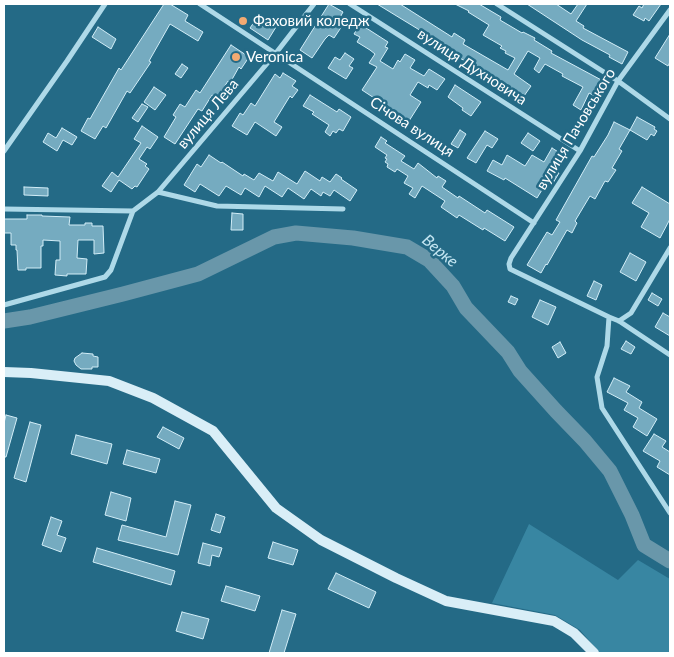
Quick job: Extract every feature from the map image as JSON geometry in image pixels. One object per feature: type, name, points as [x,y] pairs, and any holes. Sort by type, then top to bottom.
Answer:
[{"type":"street","points":[[4,151],[105,4]]},
{"type":"street","name":"Січова вулиця","points":[[200,4],[534,223]]},
{"type":"street","name":"вулиця Лева","points":[[133,211],[158,192],[276,53],[314,4]]},
{"type":"street","name":"вулиця Духновича","points":[[350,4],[580,151]]},
{"type":"street","points":[[497,4],[618,80],[670,118]]},
{"type":"street","name":"вулиця Пачовського","points":[[609,317],[510,269],[509,264],[580,151],[618,80],[670,10]]},
{"type":"street","points":[[158,192],[218,206],[343,209]]},
{"type":"street","points":[[4,209],[133,211],[111,270],[105,277],[4,304]]},
{"type":"street","points":[[619,321],[632,313],[670,248]]},
{"type":"street","points":[[670,355],[619,321],[609,317],[607,346],[597,377],[602,408],[670,513]]},
{"type":"street","points":[[4,372],[110,381],[153,398],[213,430],[276,508],[321,540],[446,601],[554,621],[574,633],[594,653]]},
{"type":"shaded area","points":[[529,524],[618,580],[638,560],[670,579],[670,653],[600,653],[580,630],[555,615],[492,603]]},
{"type":"building","points":[[164,4],[170,4],[188,15],[185,21],[203,32],[198,41],[170,24],[149,61],[151,62],[130,93],[127,91],[106,128],[103,126],[95,139],[81,131],[88,118],[90,119],[119,68],[121,70]]},
{"type":"building","points":[[329,4],[343,12],[337,23],[342,26],[334,38],[329,35],[325,39],[312,58],[300,50]]},
{"type":"building","points":[[377,4],[400,4],[452,37],[454,33],[465,40],[463,44],[508,70],[515,58],[505,53],[506,51],[500,48],[502,46],[483,35],[489,25],[455,4],[479,4],[501,17],[500,20],[535,38],[534,40],[552,51],[551,53],[605,82],[597,97],[589,93],[581,110],[573,105],[583,87],[545,64],[539,73],[534,69],[540,58],[528,51],[514,74],[531,86],[524,96],[444,49],[446,47]]},
{"type":"building","points":[[527,4],[556,4],[571,14],[578,4],[587,4],[576,21],[584,26],[583,28],[628,52],[622,64],[609,57],[610,55],[582,40]]},
{"type":"building","points":[[644,4],[661,4],[649,21],[645,18],[644,21],[633,15],[639,6],[642,8]]},
{"type":"building","points":[[259,15],[276,27],[268,40],[250,28]]},
{"type":"building","points":[[360,24],[388,42],[385,47],[388,48],[380,61],[393,69],[398,60],[400,62],[405,54],[415,60],[410,68],[424,76],[429,69],[445,79],[437,90],[429,85],[428,88],[418,82],[410,95],[421,102],[409,121],[362,90],[377,67],[369,63],[375,54],[357,42],[360,37],[354,34]]},
{"type":"building","points":[[98,27],[116,39],[111,49],[92,37]]},
{"type":"building","points":[[670,34],[670,62],[668,66],[655,58]]},
{"type":"building","points":[[231,45],[249,57],[241,69],[239,67],[230,83],[228,81],[217,98],[212,95],[202,111],[198,109],[175,144],[164,137],[176,117],[173,115],[180,104],[185,107],[196,90],[200,93]]},
{"type":"building","points":[[345,53],[354,59],[349,66],[353,68],[346,79],[328,68],[335,57],[340,60]]},
{"type":"building","points":[[182,64],[188,68],[181,78],[175,74]]},
{"type":"building","points":[[283,73],[296,81],[292,86],[298,90],[292,98],[290,96],[274,122],[282,127],[276,136],[255,122],[247,135],[232,126],[240,113],[243,115],[251,103],[255,106],[275,74],[280,78]]},
{"type":"building","points":[[455,85],[481,102],[471,116],[448,97]]},
{"type":"building","points":[[154,87],[166,95],[155,110],[144,102]]},
{"type":"building","points":[[310,95],[337,112],[339,109],[351,117],[343,131],[339,129],[336,133],[333,131],[330,136],[325,132],[329,125],[312,114],[314,112],[303,106]]},
{"type":"building","points":[[142,104],[148,107],[138,122],[132,118]]},
{"type":"building","points":[[637,117],[655,127],[654,129],[657,131],[654,136],[651,134],[647,140],[630,130]]},
{"type":"building","points":[[614,122],[630,130],[619,149],[622,151],[612,168],[616,170],[608,182],[605,181],[595,199],[590,196],[575,221],[577,223],[572,233],[567,230],[541,273],[527,265],[547,232],[552,235],[560,222],[556,220],[592,156],[594,157]]},
{"type":"building","points":[[142,126],[158,137],[150,149],[147,147],[139,159],[147,164],[145,166],[149,169],[137,187],[135,186],[132,189],[119,180],[111,192],[102,186],[112,172],[118,177],[141,143],[134,139]]},
{"type":"building","points":[[62,128],[77,137],[72,145],[63,140],[57,151],[43,142],[48,133],[56,138]]},
{"type":"building","points":[[460,130],[466,134],[458,148],[451,144]]},
{"type":"building","points":[[485,131],[498,139],[492,148],[487,145],[476,163],[467,158]]},
{"type":"building","points":[[528,133],[540,141],[533,151],[521,143]]},
{"type":"building","points":[[381,137],[387,141],[385,143],[405,156],[401,161],[414,169],[418,163],[437,178],[438,176],[446,181],[442,187],[458,198],[459,196],[485,213],[487,210],[514,227],[505,241],[459,215],[457,218],[441,207],[445,201],[422,186],[415,198],[409,194],[413,188],[404,183],[408,176],[397,169],[395,172],[387,167],[388,164],[385,162],[387,159],[385,158],[387,155],[375,147]]},
{"type":"building","points":[[552,148],[563,155],[553,170],[559,173],[553,183],[548,180],[537,198],[505,178],[504,180],[487,171],[493,160],[502,165],[507,155],[525,166],[532,155],[544,162]]},
{"type":"building","points":[[209,155],[243,176],[244,174],[254,180],[259,173],[273,181],[278,172],[297,184],[305,171],[320,181],[322,177],[330,182],[336,174],[357,190],[350,201],[334,190],[330,196],[323,192],[321,196],[311,189],[304,199],[288,188],[282,197],[265,186],[259,197],[245,188],[241,195],[226,186],[219,196],[200,184],[195,192],[184,185],[197,164],[201,167]]},
{"type":"building","points":[[24,187],[48,188],[48,196],[24,195]]},
{"type":"building","points":[[642,187],[670,204],[670,219],[660,238],[641,227],[649,213],[632,203]]},
{"type":"building","points":[[232,213],[243,214],[243,230],[231,230]]},
{"type":"building","points":[[27,215],[70,217],[69,225],[92,223],[92,226],[103,226],[104,253],[94,254],[94,240],[78,240],[77,258],[87,259],[86,274],[55,275],[56,260],[60,260],[60,241],[43,240],[43,246],[41,246],[41,268],[18,270],[16,245],[11,245],[11,233],[4,233],[4,219],[27,219]]},
{"type":"building","points":[[630,253],[646,262],[636,281],[620,272]]},
{"type":"building","points":[[594,281],[602,285],[596,300],[587,296]]},
{"type":"building","points":[[652,293],[662,299],[658,306],[648,300]]},
{"type":"building","points":[[511,296],[518,299],[515,305],[508,302]]},
{"type":"building","points":[[540,300],[556,307],[548,325],[532,317]]},
{"type":"building","points":[[663,313],[670,317],[670,336],[655,327]]},
{"type":"building","points":[[626,341],[635,347],[631,354],[621,349]]},
{"type":"building","points":[[560,342],[566,353],[558,358],[552,347]]},
{"type":"building","points":[[82,353],[93,354],[93,356],[98,357],[98,367],[81,369],[76,365],[75,358]]},
{"type":"building","points":[[614,378],[630,386],[626,392],[642,402],[639,408],[657,419],[647,436],[633,427],[638,418],[624,410],[628,403],[607,392]]},
{"type":"building","points":[[6,415],[17,418],[6,457],[4,457],[4,423]]},
{"type":"building","points":[[30,422],[41,425],[26,482],[14,478]]},
{"type":"building","points":[[163,427],[184,438],[179,449],[157,437]]},
{"type":"building","points":[[654,434],[666,441],[662,447],[670,452],[670,475],[657,467],[660,461],[643,451]]},
{"type":"building","points":[[76,435],[112,444],[107,464],[71,454]]},
{"type":"building","points":[[127,450],[160,459],[156,473],[123,464]]},
{"type":"building","points":[[111,492],[131,498],[126,521],[105,515]]},
{"type":"building","points":[[175,501],[191,505],[178,555],[118,540],[122,525],[166,537]]},
{"type":"building","points":[[216,514],[225,517],[220,533],[211,530]]},
{"type":"building","points":[[51,517],[62,521],[57,535],[66,538],[61,552],[42,545]]},
{"type":"building","points":[[273,542],[298,550],[293,565],[268,558]]},
{"type":"building","points":[[203,543],[222,548],[219,557],[212,555],[210,566],[198,563]]},
{"type":"building","points":[[97,548],[175,571],[171,585],[93,562]]},
{"type":"building","points":[[336,573],[376,592],[369,608],[328,589]]},
{"type":"building","points":[[226,586],[260,596],[255,611],[221,601]]},
{"type":"building","points":[[282,610],[296,614],[284,653],[269,653]]},
{"type":"building","points":[[182,612],[209,619],[203,639],[176,631]]},
{"type":"waterway","name":"Верке","points":[[4,321],[30,317],[198,274],[274,237],[296,233],[353,238],[407,247],[429,260],[453,286],[466,308],[508,352],[520,371],[585,441],[610,471],[632,515],[644,545],[670,561]]},
{"type":"place","name":"Фаховий коледж","points":[[243,21]]},
{"type":"place","name":"Veronica","points":[[236,57]]}]
